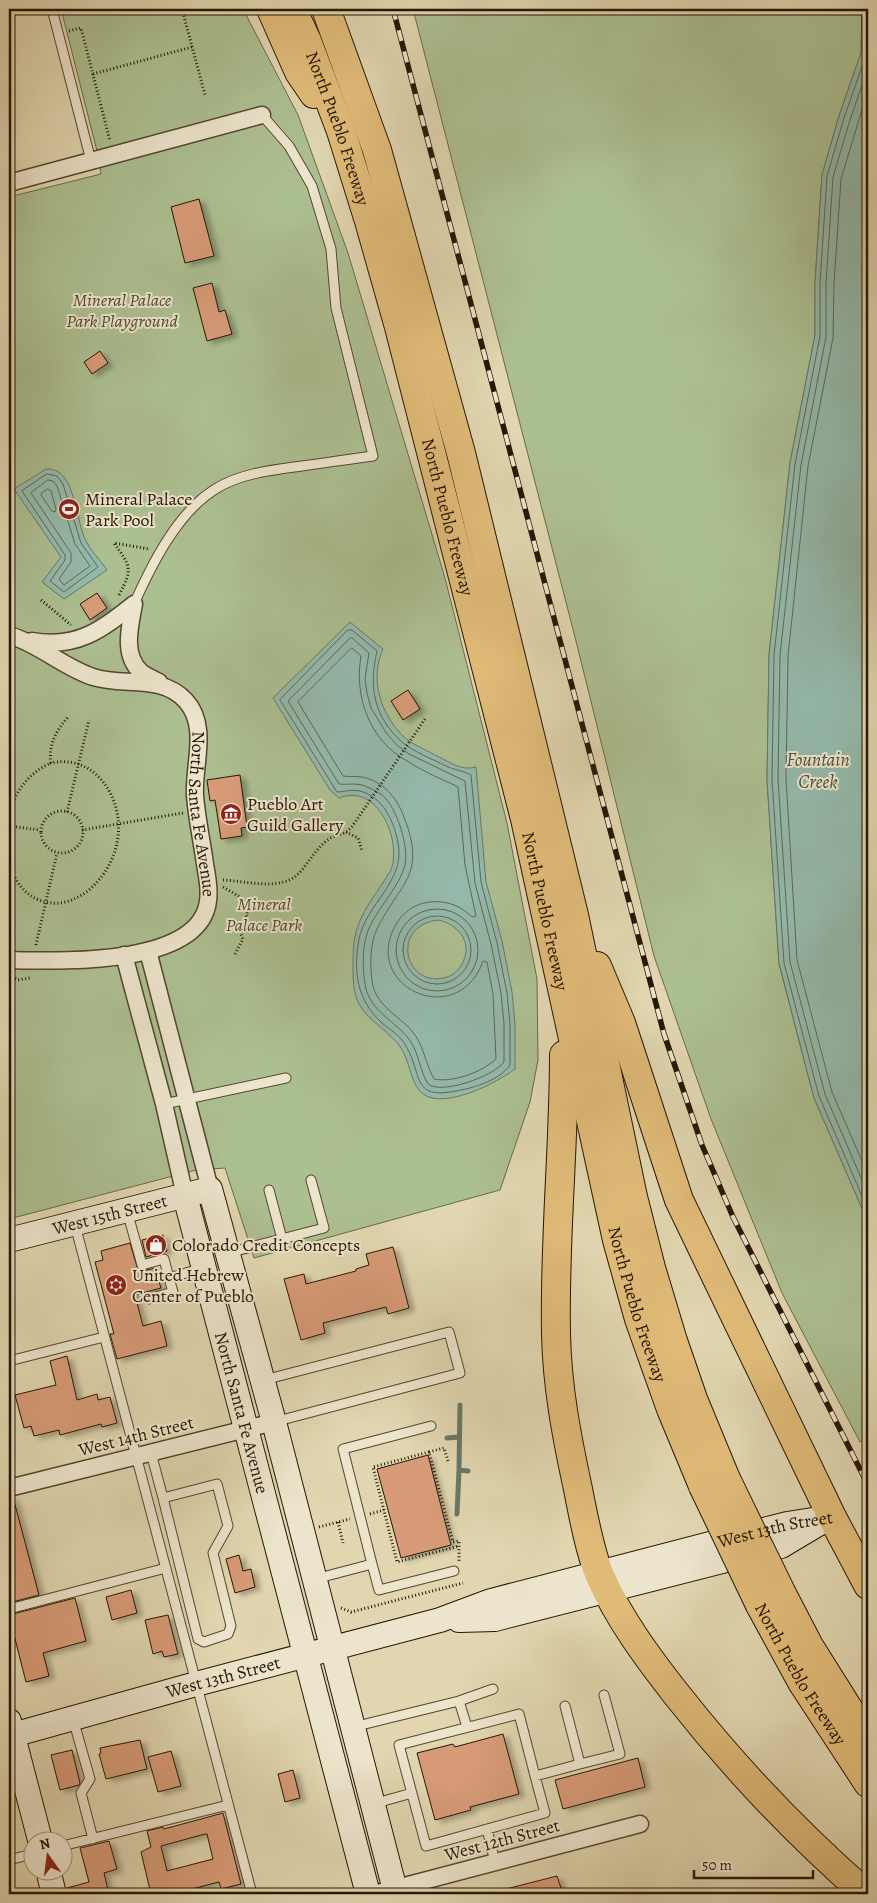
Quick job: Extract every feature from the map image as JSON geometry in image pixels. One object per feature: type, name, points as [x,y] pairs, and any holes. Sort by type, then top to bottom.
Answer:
[{"type":"highway","points":[[271,9],[298,72],[341,131]]},
{"type":"highway","name":"North Pueblo Freeway","points":[[292,9],[307,41],[341,131],[399,327],[525,819],[617,1240],[639,1319],[671,1409],[715,1482],[771,1599],[802,1682],[868,1783]]},
{"type":"highway","name":"North Pueblo Freeway","points":[[326,9],[377,150],[460,453],[574,915],[633,1197],[651,1268],[673,1341],[694,1399],[715,1482]]},
{"type":"highway","points":[[345,9],[377,150]]},
{"type":"highway","points":[[574,915],[622,1022],[679,1200],[832,1517],[868,1586]]},
{"type":"highway","points":[[565,1006],[564,1094],[556,1286],[557,1370],[565,1430],[583,1514],[603,1582],[616,1608],[658,1671],[710,1737],[763,1797],[817,1851],[866,1894]]},
{"type":"highway","name":"North Pueblo Freeway","points":[[771,1599],[810,1646],[868,1740]]},
{"type":"main road","name":"West 15th Street","points":[[9,1240],[210,1189]]},
{"type":"main road","name":"North Santa Fe Avenue","points":[[210,1189],[274,1422],[323,1577],[332,1648],[372,1804],[388,1892]]},
{"type":"main road","name":"North Santa Fe Avenue","points":[[185,1196],[368,1894]]},
{"type":"main road","name":"West 13th Street","points":[[10,1731],[73,1718],[440,1620],[491,1601],[603,1582],[787,1524],[832,1517]]},
{"type":"main road","points":[[10,1731],[37,1830]]},
{"type":"main road","points":[[50,1880],[54,1894]]},
{"type":"street","points":[[9,183],[262,115]]},
{"type":"street","name":"North Santa Fe Avenue","points":[[16,637],[48,644],[82,639],[95,633],[134,604]]},
{"type":"street","name":"North Santa Fe Avenue","points":[[134,604],[129,639],[131,657],[141,672],[179,694],[193,710],[196,720],[197,753],[194,775],[197,811],[209,892],[205,914],[197,927],[184,938],[168,945],[124,956],[164,1104],[185,1196]]},
{"type":"street","name":"North Santa Fe Avenue","points":[[16,637],[92,677],[165,686]]},
{"type":"street","name":"North Santa Fe Avenue","points":[[148,951],[210,1189]]},
{"type":"street","points":[[9,960],[124,956]]},
{"type":"street","name":"West 14th Street","points":[[9,1488],[274,1422]]},
{"type":"street","name":"West 12th Street","points":[[388,1892],[640,1824]]},
{"type":"lane","points":[[52,9],[91,161]]},
{"type":"lane","points":[[134,604],[152,565],[179,524],[196,505],[217,488],[242,477],[269,471],[373,456],[336,308],[331,249],[312,186],[289,146],[262,115]]},
{"type":"lane","points":[[164,1104],[286,1078]]},
{"type":"lane","points":[[228,1253],[324,1228],[311,1180]]},
{"type":"lane","points":[[269,1190],[282,1239]]},
{"type":"lane","points":[[127,1211],[142,1265],[164,1259],[173,1292],[148,1299]]},
{"type":"lane","points":[[74,1224],[104,1337],[143,1455],[163,1498],[198,1639],[204,1642],[228,1634],[231,1626],[213,1553],[228,1526],[217,1484],[163,1498]]},
{"type":"lane","points":[[169,1278],[203,1268]]},
{"type":"lane","points":[[263,1380],[449,1332],[460,1373],[274,1422]]},
{"type":"lane","points":[[9,1361],[104,1337]]},
{"type":"lane","points":[[431,1426],[343,1449],[379,1590],[454,1571]]},
{"type":"lane","points":[[143,1455],[166,1568],[252,1894]]},
{"type":"lane","points":[[323,1577],[372,1564]]},
{"type":"lane","points":[[9,1609],[166,1568]]},
{"type":"lane","points":[[352,1727],[459,1701],[493,1689]]},
{"type":"lane","points":[[535,1776],[620,1754],[604,1695]]},
{"type":"lane","points":[[459,1701],[467,1727]]},
{"type":"lane","points":[[564,1706],[580,1764]]},
{"type":"lane","points":[[519,1714],[535,1776],[545,1813],[426,1846],[399,1745],[519,1714]]},
{"type":"lane","points":[[73,1718],[90,1779],[81,1793],[93,1839]]},
{"type":"lane","points":[[372,1804],[412,1793]]},
{"type":"lane","points":[[72,1844],[228,1805]]},
{"type":"lane","points":[[487,1829],[496,1862]]},
{"type":"lane","points":[[9,1860],[22,1857]]},
{"type":"path","points":[[182,9],[205,95]]},
{"type":"path","points":[[58,34],[81,28],[110,142]]},
{"type":"path","points":[[93,74],[192,47]]},
{"type":"path","points":[[118,597],[130,569],[114,543],[162,551]]},
{"type":"path","points":[[41,600],[76,630]]},
{"type":"path","points":[[52,764],[50,756],[52,742],[68,717]]},
{"type":"path","points":[[67,812],[89,720]]},
{"type":"path","points":[[216,880],[268,884],[283,883],[301,871],[328,839],[334,835],[346,832],[358,818],[425,720]]},
{"type":"path","points":[[9,812],[16,794],[25,782],[44,767],[70,761],[95,772],[103,781],[110,792],[118,824],[116,850],[107,870],[100,880],[81,896],[72,900],[54,903],[32,896],[19,885],[9,860]]},
{"type":"path","points":[[82,830],[197,811]]},
{"type":"path","points":[[67,812],[79,820],[82,830],[81,840],[77,846],[65,853],[57,853],[46,848],[40,830],[42,823],[52,813],[67,812]]},
{"type":"path","points":[[9,826],[40,830]]},
{"type":"path","points":[[346,832],[358,838],[362,851]]},
{"type":"path","points":[[33,960],[57,853]]},
{"type":"path","points":[[219,884],[240,897],[249,909],[246,915],[248,922],[241,934],[243,939],[234,956]]},
{"type":"path","points":[[448,1461],[444,1448],[373,1467],[397,1562],[459,1546]]},
{"type":"path","points":[[429,1452],[453,1542],[459,1541],[458,1570],[454,1571]]},
{"type":"path","points":[[319,1527],[360,1516]]},
{"type":"path","points":[[316,1518],[321,1537]]},
{"type":"path","points":[[338,1522],[343,1543]]},
{"type":"path","points":[[323,1577],[340,1608],[351,1612],[463,1583]]},
{"type":"green space","name":"Mineral Palace Park","points":[[61,9],[243,9],[298,115],[348,253],[445,578],[507,823],[537,979],[538,1060],[530,1102],[500,1190],[254,1258],[225,1168],[196,1170],[9,1219],[9,197],[101,174],[99,159]]},
{"type":"green space","points":[[413,9],[862,9],[861,53],[839,116],[822,175],[815,283],[815,335],[790,463],[769,655],[767,780],[779,964],[814,1098],[868,1222],[868,1439],[860,1442],[782,1293],[711,1119],[654,956],[576,641]]},
{"type":"water","name":"Fountain Creek","points":[[862,9],[868,9],[868,1222],[814,1098],[779,963],[767,780],[769,655],[790,463],[815,335],[815,283],[822,175],[839,116],[861,53]]},
{"type":"water","points":[[46,469],[56,470],[69,485],[86,541],[107,570],[64,599],[42,582],[61,557],[14,489]]},
{"type":"water","points":[[350,622],[383,649],[377,673],[377,685],[389,719],[397,729],[413,744],[452,764],[466,768],[476,767],[486,882],[502,941],[512,992],[515,1024],[515,1069],[495,1082],[453,1098],[439,1099],[428,1097],[416,1085],[404,1053],[397,1042],[369,1017],[359,1004],[353,981],[355,938],[363,914],[391,870],[394,858],[390,830],[384,817],[365,798],[353,795],[339,798],[330,790],[273,698]],"holes":[[[438,920],[445,922],[461,935],[466,947],[466,954],[462,965],[454,973],[447,977],[433,979],[421,974],[413,966],[408,956],[408,944],[413,933],[423,925]]]},
{"type":"building","points":[[199,199],[214,256],[185,263],[171,207]]},
{"type":"building","points":[[212,283],[219,312],[225,310],[232,334],[207,341],[193,288]]},
{"type":"building","points":[[100,351],[108,363],[92,374],[84,362]]},
{"type":"building","points":[[97,593],[107,608],[90,620],[80,604]]},
{"type":"building","points":[[408,690],[420,709],[403,720],[391,701]]},
{"type":"building","name":"Pueblo Art Guild Gallery","points":[[240,775],[247,827],[241,828],[242,836],[221,839],[215,800],[210,801],[207,780]]},
{"type":"building","points":[[163,1235],[167,1251],[146,1257],[142,1240]]},
{"type":"building","points":[[130,1243],[138,1270],[143,1271],[155,1268],[161,1288],[135,1295],[143,1326],[161,1321],[167,1346],[117,1359],[110,1334],[114,1334],[95,1262],[103,1260],[101,1251]]},
{"type":"building","points":[[393,1247],[409,1308],[388,1314],[386,1307],[323,1323],[325,1333],[301,1340],[284,1279],[304,1274],[306,1284],[356,1271],[356,1269],[369,1265],[366,1254]]},
{"type":"building","points":[[67,1356],[77,1400],[97,1394],[98,1400],[110,1397],[117,1423],[102,1427],[101,1424],[60,1435],[59,1430],[34,1436],[31,1426],[24,1428],[15,1395],[56,1385],[50,1361]]},
{"type":"building","points":[[428,1455],[451,1545],[401,1558],[377,1469]]},
{"type":"building","points":[[13,1497],[39,1595],[9,1603],[9,1498]]},
{"type":"building","points":[[239,1555],[243,1571],[251,1569],[255,1587],[235,1593],[226,1559]]},
{"type":"building","points":[[131,1590],[137,1613],[112,1620],[106,1597]]},
{"type":"building","points":[[75,1598],[86,1641],[43,1653],[49,1676],[26,1682],[9,1615]]},
{"type":"building","points":[[168,1615],[178,1654],[164,1657],[162,1651],[153,1654],[145,1620]]},
{"type":"building","points":[[503,1734],[519,1794],[470,1807],[471,1810],[435,1820],[417,1753],[453,1744],[455,1747]]},
{"type":"building","points":[[140,1740],[147,1769],[106,1779],[99,1754],[101,1753],[100,1748]]},
{"type":"building","points":[[72,1750],[80,1783],[79,1785],[60,1790],[51,1755]]},
{"type":"building","points":[[171,1751],[181,1786],[158,1792],[148,1757]]},
{"type":"building","points":[[638,1758],[645,1787],[563,1809],[555,1780]]},
{"type":"building","points":[[293,1770],[300,1798],[285,1802],[278,1774]]},
{"type":"building","points":[[223,1813],[241,1884],[221,1889],[219,1882],[184,1891],[151,1894],[141,1852],[151,1847],[147,1831],[163,1827],[164,1829]],"holes":[[[207,1834],[213,1859],[167,1871],[161,1846]]]},
{"type":"building","points":[[109,1841],[117,1869],[104,1873],[109,1894],[67,1894],[67,1888],[89,1882],[80,1848]]},
{"type":"building","points":[[557,1876],[563,1894],[503,1894],[502,1890]]},
{"type":"waterway","points":[[460,1405],[459,1470],[468,1471]]},
{"type":"waterway","points":[[447,1438],[459,1437]]},
{"type":"waterway","points":[[457,1514],[459,1470]]},
{"type":"railway","points":[[393,9],[664,1034],[702,1145],[733,1217],[868,1485]]},
{"type":"place","name":"Mineral Palace Park Pool","points":[[69,509]]},
{"type":"place","name":"Pueblo Art Guild Gallery","points":[[231,814]]},
{"type":"place","name":"Colorado Credit Concepts","points":[[156,1245]]},
{"type":"place","name":"United Hebrew Center of Pueblo","points":[[116,1285]]},
{"type":"park label","name":"Mineral Palace Park Playground","points":[[122,310]]}]
